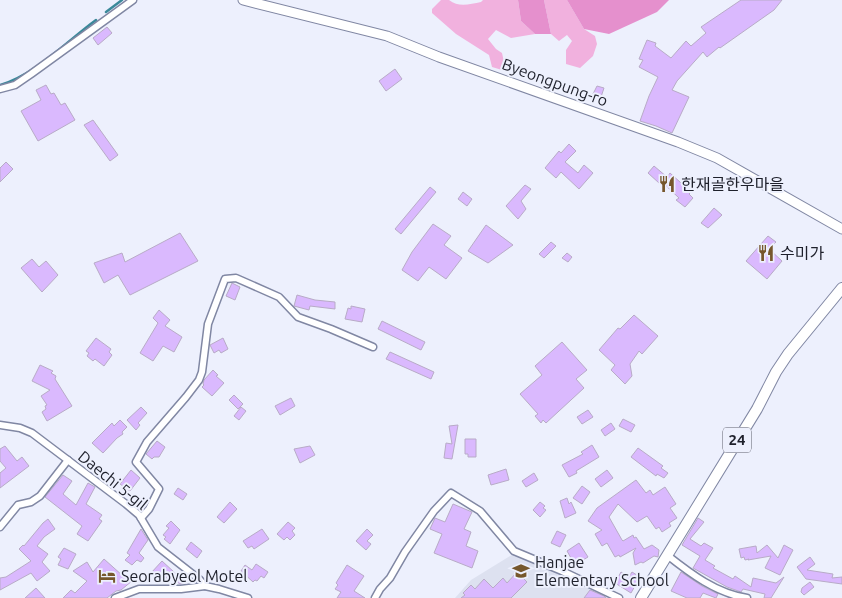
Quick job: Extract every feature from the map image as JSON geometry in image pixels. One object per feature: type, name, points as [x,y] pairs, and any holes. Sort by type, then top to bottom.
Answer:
[{"type":"main road","name":"Byeongpung-ro","points":[[243,0],[387,36],[439,57],[678,142],[717,158],[842,229]]},
{"type":"main road","name":"24","points":[[640,598],[757,409],[780,366],[842,288]]},
{"type":"street","points":[[0,89],[15,85],[132,0]]},
{"type":"street","points":[[140,518],[149,509],[159,489],[136,462],[147,442],[199,380],[202,372],[208,324],[225,279],[236,278],[279,297],[298,317],[331,328],[373,347]]},
{"type":"street","name":"Daechi 5-gil","points":[[0,425],[20,428],[32,433],[126,504],[140,518],[158,547],[199,579],[205,586],[248,598]]},
{"type":"street","points":[[0,527],[18,506],[31,502],[40,496],[68,460]]},
{"type":"street","points":[[375,598],[434,511],[451,494],[480,511],[514,551],[619,598]]},
{"type":"street","points":[[667,555],[700,580],[718,589],[747,598]]},
{"type":"street","points":[[116,598],[139,589],[181,589],[205,586]]},
{"type":"shaded area","points":[[441,0],[449,0],[465,5],[483,0],[518,0],[521,21],[535,34],[511,38],[496,30],[488,39],[502,53],[504,62],[502,70],[492,67],[489,55],[456,34],[432,13],[432,9]]},
{"type":"shaded area","points":[[518,0],[544,0],[551,34],[535,34],[521,21]]},
{"type":"shaded area","points":[[544,0],[567,0],[584,29],[595,36],[597,44],[593,56],[580,68],[566,64],[566,50],[572,41],[567,35],[559,41],[551,34]]},
{"type":"shaded area","points":[[567,0],[669,0],[657,12],[609,34],[584,29]]},
{"type":"shaded area","name":"Hanjae Elementary School","points":[[515,553],[614,598],[455,598],[471,580]]},
{"type":"building","points":[[741,0],[782,0],[774,10],[707,57],[703,52],[677,81],[672,90],[689,97],[672,133],[640,121],[658,77],[639,67],[643,60],[639,59],[647,40],[656,43],[655,46],[671,58],[686,41],[691,46],[706,33],[701,27]]},
{"type":"building","points":[[107,27],[112,33],[98,45],[93,38]]},
{"type":"building","points":[[395,69],[402,79],[386,91],[379,81]]},
{"type":"building","points":[[46,85],[51,94],[54,93],[61,105],[65,103],[75,120],[38,141],[21,111],[41,100],[36,90]]},
{"type":"building","points":[[597,86],[604,88],[601,97],[593,94]]},
{"type":"building","points":[[93,120],[118,155],[110,161],[84,125]]},
{"type":"building","points":[[569,144],[576,151],[565,162],[578,173],[584,165],[593,173],[579,189],[561,172],[556,178],[545,168],[559,151],[561,153]]},
{"type":"building","points":[[6,162],[13,169],[0,182],[0,168]]},
{"type":"building","points":[[654,166],[667,177],[670,173],[691,192],[689,194],[693,198],[685,207],[676,200],[679,198],[661,181],[659,183],[648,173]]},
{"type":"building","points":[[525,185],[531,189],[521,201],[526,209],[518,219],[506,206]]},
{"type":"building","points":[[430,187],[436,192],[401,234],[395,229]]},
{"type":"building","points":[[463,192],[472,199],[467,206],[458,199]]},
{"type":"building","points":[[714,208],[722,215],[708,228],[701,223]]},
{"type":"building","points":[[433,224],[451,236],[444,245],[462,258],[446,279],[429,267],[418,281],[402,270],[412,252]]},
{"type":"building","points":[[486,225],[513,245],[488,263],[468,251]]},
{"type":"building","points":[[180,233],[198,261],[130,295],[118,275],[104,283],[94,263],[122,253],[125,262]]},
{"type":"building","points":[[768,236],[776,242],[769,249],[782,261],[767,279],[746,261]]},
{"type":"building","points":[[551,242],[556,246],[544,258],[539,254]]},
{"type":"building","points":[[567,253],[572,257],[568,262],[562,258]]},
{"type":"building","points":[[32,259],[39,267],[46,261],[58,275],[42,292],[21,268]]},
{"type":"building","points":[[232,283],[240,287],[235,300],[226,296]]},
{"type":"building","points":[[297,295],[315,300],[335,302],[335,309],[310,306],[309,310],[294,306]]},
{"type":"building","points":[[351,306],[365,309],[362,322],[345,319],[348,308],[351,309]]},
{"type":"building","points":[[159,310],[170,320],[165,326],[182,337],[174,352],[163,346],[153,361],[140,353],[158,323],[153,318]]},
{"type":"building","points":[[634,315],[658,336],[642,354],[639,351],[630,364],[632,376],[625,384],[611,370],[615,365],[599,350],[618,328],[620,329]]},
{"type":"building","points":[[382,321],[425,342],[421,350],[378,329]]},
{"type":"building","points":[[96,338],[111,349],[109,352],[112,355],[104,366],[87,356],[89,353],[86,351]]},
{"type":"building","points":[[223,338],[228,349],[221,353],[219,350],[214,353],[210,345]]},
{"type":"building","points":[[562,342],[587,370],[576,379],[584,388],[546,423],[543,420],[541,423],[535,416],[538,414],[520,394],[542,375],[535,366]]},
{"type":"building","points":[[390,352],[434,372],[431,379],[386,359]]},
{"type":"building","points":[[40,365],[53,371],[51,373],[56,376],[55,379],[72,406],[47,421],[42,412],[46,409],[45,406],[47,405],[41,396],[50,390],[32,381]]},
{"type":"building","points":[[213,370],[218,375],[216,376],[224,383],[212,396],[202,387],[204,380]]},
{"type":"building","points":[[234,395],[243,404],[238,409],[229,400]]},
{"type":"building","points":[[291,398],[295,406],[280,415],[275,406]]},
{"type":"building","points":[[141,407],[147,413],[138,423],[140,425],[136,430],[127,420]]},
{"type":"building","points":[[241,407],[246,411],[239,420],[234,416]]},
{"type":"building","points":[[588,410],[593,417],[582,424],[577,417]]},
{"type":"building","points":[[623,419],[635,425],[631,432],[619,426]]},
{"type":"building","points":[[120,420],[127,427],[122,432],[123,434],[103,453],[92,443],[112,423],[114,426]]},
{"type":"building","points":[[611,423],[615,429],[605,436],[601,430]]},
{"type":"building","points":[[458,425],[452,459],[444,458],[446,443],[452,444],[449,426]]},
{"type":"building","points":[[465,439],[476,439],[476,457],[468,457],[468,454],[465,454]]},
{"type":"building","points":[[157,441],[165,447],[159,457],[152,459],[146,454]]},
{"type":"building","points":[[592,445],[599,457],[569,477],[562,465],[583,454],[581,452]]},
{"type":"building","points":[[5,446],[17,461],[22,457],[29,466],[0,488],[0,473],[6,468],[0,461],[0,449]]},
{"type":"building","points":[[310,446],[315,455],[300,463],[294,449]]},
{"type":"building","points":[[638,448],[663,466],[661,468],[668,473],[664,478],[657,474],[656,476],[631,457]]},
{"type":"building","points":[[506,469],[509,480],[491,485],[488,475]]},
{"type":"building","points":[[131,470],[140,478],[130,491],[120,484]]},
{"type":"building","points":[[607,470],[613,478],[601,487],[595,479]]},
{"type":"building","points":[[534,473],[538,480],[526,487],[522,481]]},
{"type":"building","points":[[63,475],[72,481],[63,494],[76,505],[88,483],[95,487],[86,504],[102,515],[99,519],[102,521],[88,541],[77,534],[82,526],[45,497]]},
{"type":"building","points":[[636,480],[646,493],[650,490],[653,495],[665,487],[676,504],[670,508],[677,518],[669,523],[671,526],[662,532],[659,527],[656,529],[647,516],[637,522],[618,504],[609,517],[622,540],[633,535],[644,549],[652,545],[659,550],[658,557],[654,556],[643,563],[635,565],[633,553],[636,548],[620,557],[619,555],[615,557],[607,543],[602,546],[595,534],[602,530],[588,521],[597,508]]},
{"type":"building","points":[[582,486],[590,492],[582,504],[573,498]]},
{"type":"building","points":[[178,488],[187,494],[183,500],[174,494]]},
{"type":"building","points":[[141,498],[147,502],[143,509],[137,504]]},
{"type":"building","points":[[567,498],[576,513],[565,518],[560,501]]},
{"type":"building","points":[[230,502],[237,509],[224,523],[217,517]]},
{"type":"building","points":[[540,502],[545,506],[543,508],[546,510],[540,517],[533,510]]},
{"type":"building","points":[[453,504],[472,512],[464,529],[471,532],[466,546],[478,551],[472,568],[434,553],[442,534],[430,529],[435,518],[445,522]]},
{"type":"building","points":[[698,518],[704,522],[690,539],[701,546],[704,543],[713,548],[705,560],[715,566],[713,568],[733,579],[735,576],[751,587],[753,578],[776,583],[784,577],[771,598],[764,598],[765,594],[743,589],[741,592],[727,587],[693,568],[700,556],[682,545]]},
{"type":"building","points":[[48,519],[55,529],[44,537],[37,546],[48,554],[42,562],[50,571],[37,581],[31,573],[0,590],[0,578],[6,577],[31,561],[19,549],[24,546]]},
{"type":"building","points":[[171,521],[180,530],[170,544],[164,539],[166,537],[163,535],[169,528],[166,526]]},
{"type":"building","points":[[288,522],[295,528],[292,531],[295,535],[290,540],[287,537],[284,540],[277,534]]},
{"type":"building","points":[[141,529],[148,540],[139,553],[144,558],[141,562],[137,560],[132,565],[125,560],[130,555],[127,553]]},
{"type":"building","points":[[262,529],[269,539],[254,549],[252,546],[248,548],[243,541]]},
{"type":"building","points":[[367,529],[373,535],[367,541],[371,544],[366,550],[356,541]]},
{"type":"building","points":[[557,531],[566,535],[560,547],[551,543]]},
{"type":"building","points":[[191,542],[202,551],[197,558],[186,549]]},
{"type":"building","points":[[579,543],[588,557],[575,565],[567,551]]},
{"type":"building","points":[[767,545],[778,558],[784,545],[793,550],[780,575],[765,568],[771,556],[748,560],[745,560],[744,557],[741,558],[739,549],[756,546],[757,553]]},
{"type":"building","points":[[64,548],[76,554],[68,569],[58,565],[61,559],[58,557]]},
{"type":"building","points":[[810,557],[815,564],[807,570],[833,574],[832,578],[842,577],[842,584],[806,579],[797,567]]},
{"type":"building","points":[[104,559],[123,576],[126,574],[132,581],[107,598],[63,598],[71,590],[75,593],[87,581],[73,571],[87,562],[93,572]]},
{"type":"building","points":[[162,561],[186,583],[180,584],[168,576],[164,581],[162,579],[160,581],[151,573]]},
{"type":"building","points":[[256,564],[268,572],[264,578],[261,576],[257,581],[253,582],[241,571],[245,565],[252,570]]},
{"type":"building","points":[[347,565],[364,576],[354,591],[365,598],[337,598],[341,592],[335,589],[338,585],[336,583]]},
{"type":"building","points":[[517,572],[527,582],[511,598],[461,598],[471,585],[475,589],[484,579],[493,588],[503,578],[507,583]]},
{"type":"building","points":[[621,572],[629,577],[632,572],[640,577],[631,593],[615,583]]},
{"type":"building","points":[[681,572],[718,594],[716,598],[703,593],[700,598],[687,598],[671,591]]},
{"type":"building","points":[[810,582],[814,587],[804,595],[801,592],[802,588]]},
{"type":"building","points":[[36,588],[45,598],[25,598]]},
{"type":"building","points":[[590,590],[604,596],[606,598],[584,598]]},
{"type":"waterway","points":[[106,12],[122,0]]},
{"type":"waterway","points":[[0,85],[26,74],[38,66],[96,20]]},
{"type":"place","name":"한재골한우마을","points":[[667,184]]},
{"type":"place","name":"수미가","points":[[766,253]]},
{"type":"place","name":"Hanjae Elementary School","points":[[521,571]]},
{"type":"place","name":"Seorabyeol Motel","points":[[107,576]]}]
